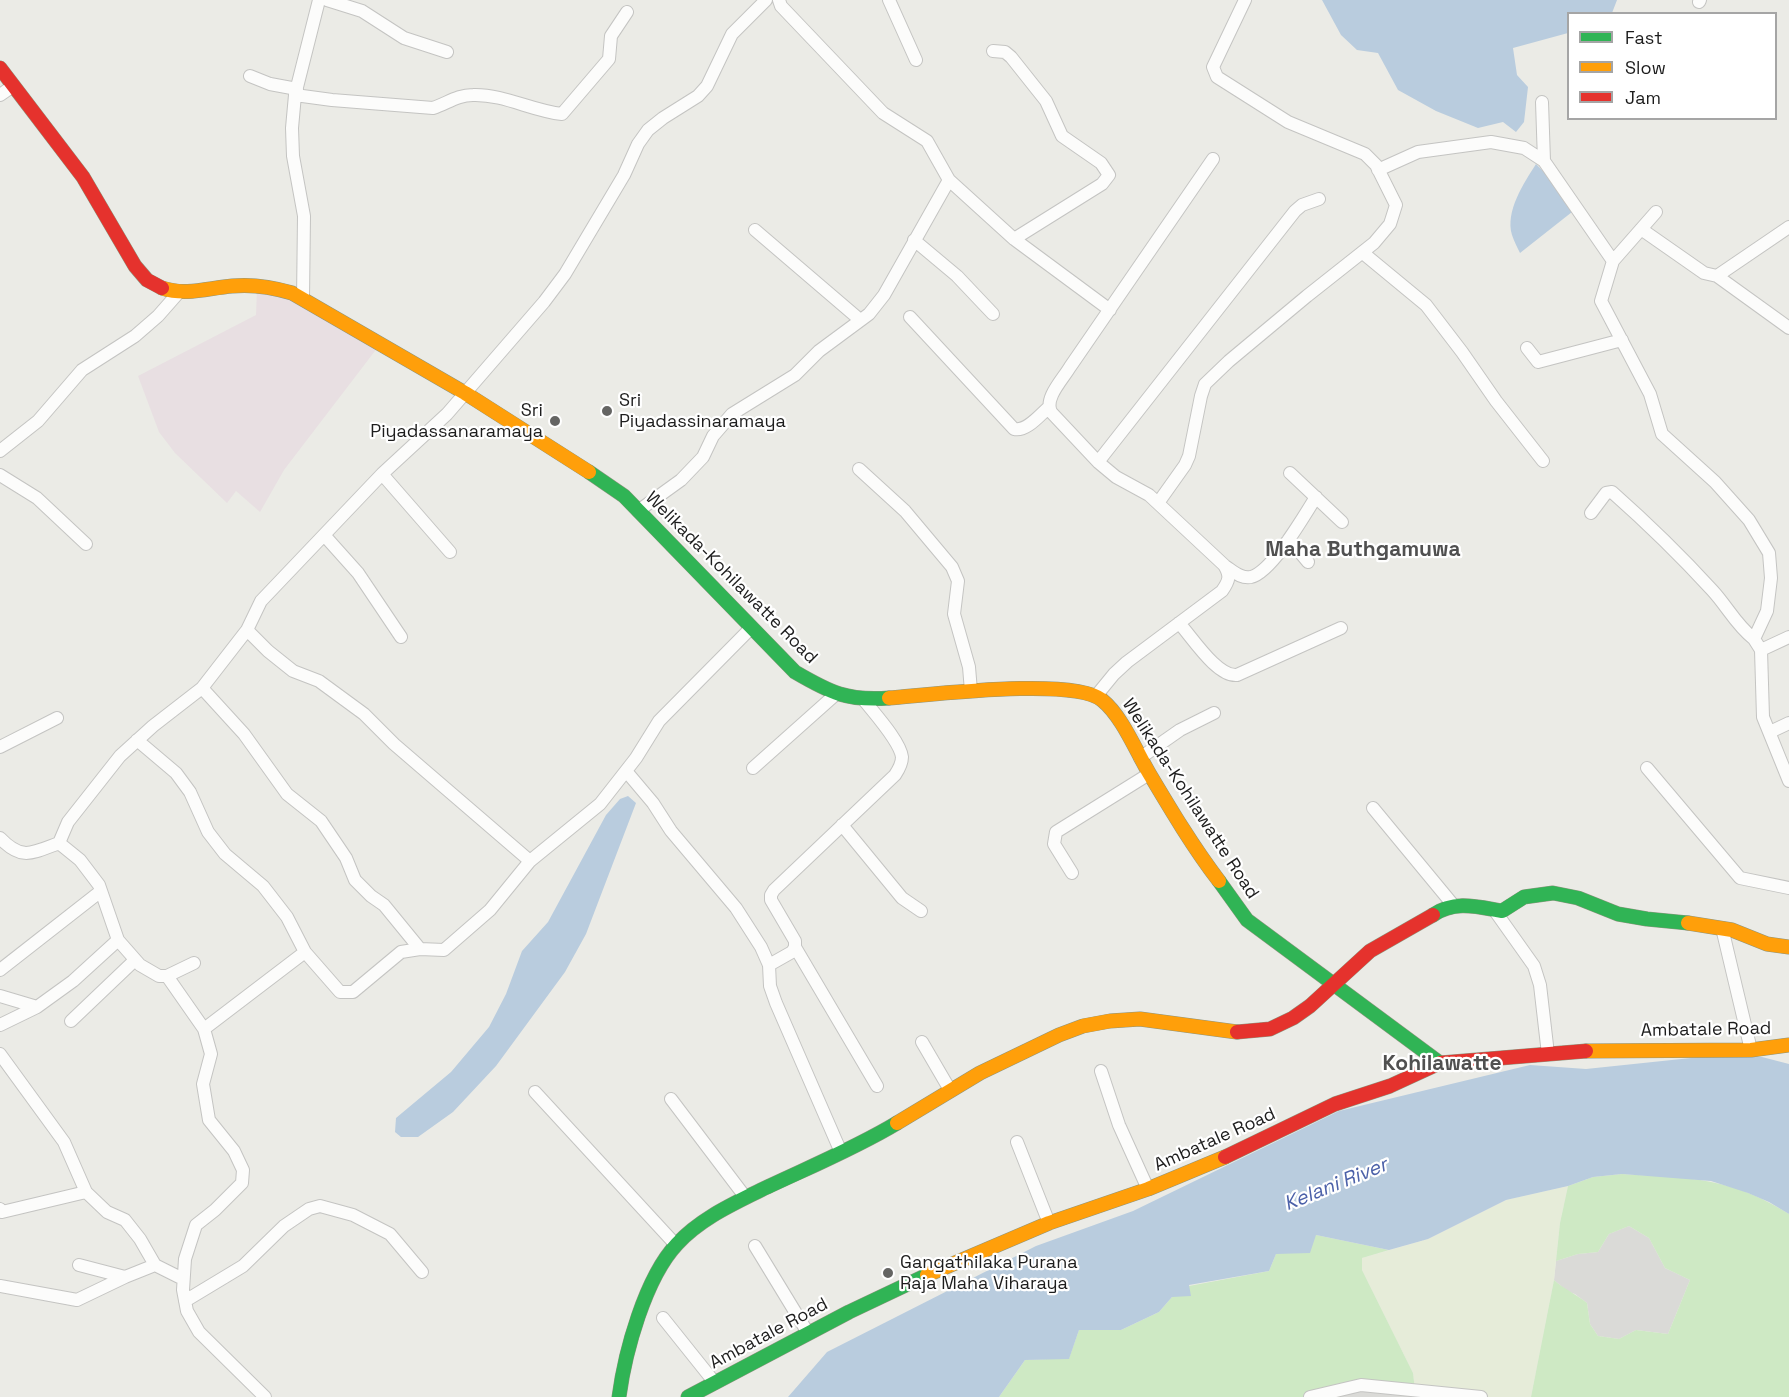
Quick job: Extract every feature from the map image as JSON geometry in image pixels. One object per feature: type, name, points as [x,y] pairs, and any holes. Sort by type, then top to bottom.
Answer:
[{"type":"main road","name":"Welikada-Kohilawatte Road","points":[[0,68],[57,141],[93,192],[128,255],[144,277],[165,289],[180,291],[195,292],[239,286],[283,290],[303,299],[465,393],[612,487],[795,672],[824,689],[864,700],[1013,688],[1048,689],[1096,696],[1109,706],[1204,861],[1247,920],[1440,1063]]},
{"type":"main road","points":[[619,1397],[623,1368],[647,1296],[657,1274],[676,1245],[702,1222],[840,1150],[892,1126],[950,1090],[1059,1035],[1083,1026],[1140,1019],[1235,1032],[1270,1029],[1293,1018],[1310,1006],[1358,960],[1384,942],[1401,935],[1439,911],[1464,905],[1502,911],[1522,897],[1556,893],[1578,897],[1618,914],[1722,928],[1739,932],[1759,942],[1789,947]]},
{"type":"main road","name":"Ambatale Road","points":[[688,1397],[808,1333],[945,1267],[1049,1223],[1148,1189],[1246,1148],[1335,1104],[1390,1086],[1440,1063],[1593,1050],[1751,1050],[1789,1045]]},
{"type":"street","points":[[303,299],[304,216],[293,156],[292,128],[296,92],[319,0]]},
{"type":"street","points":[[327,0],[362,11],[404,38],[447,52]]},
{"type":"street","points":[[0,838],[12,850],[25,854],[59,843],[68,822],[120,756],[202,688],[233,651],[247,630],[261,601],[382,474],[447,414],[544,302],[565,274],[648,130],[698,96],[707,86],[732,34],[766,0]]},
{"type":"street","points":[[779,0],[781,6],[883,113],[927,141],[949,180],[1014,239],[1110,310]]},
{"type":"street","points":[[889,0],[916,60]]},
{"type":"street","points":[[1158,503],[1189,456],[1205,384],[1298,303],[1363,253],[1390,224],[1395,213],[1396,205],[1378,170],[1365,153],[1288,122],[1217,77],[1213,67],[1245,0]]},
{"type":"street","points":[[250,76],[296,92],[332,100],[433,108],[450,99],[472,95],[491,96],[545,112],[562,114],[609,59],[611,36],[627,12]]},
{"type":"street","points":[[993,51],[1005,52],[1011,57],[1047,101],[1062,136],[1101,163],[1109,175],[1102,184],[1014,239]]},
{"type":"street","points":[[0,95],[13,86]]},
{"type":"street","points":[[1542,102],[1544,161]]},
{"type":"street","points":[[1378,170],[1418,152],[1491,142],[1524,148],[1544,161],[1613,261]]},
{"type":"street","points":[[910,317],[1014,429],[1019,431],[1048,408],[1051,397],[1213,159]]},
{"type":"street","points":[[638,511],[681,480],[703,458],[713,436],[732,414],[795,375],[819,351],[859,319],[869,314],[884,295],[949,180]]},
{"type":"street","points":[[1098,462],[1295,211],[1319,199]]},
{"type":"street","points":[[1656,212],[1613,261],[1601,301],[1650,394],[1662,434],[1715,482],[1735,504],[1749,520],[1769,553],[1771,578],[1767,611],[1757,644],[1763,717],[1789,782]]},
{"type":"street","points":[[1717,276],[1789,227]]},
{"type":"street","points":[[1641,229],[1704,273],[1717,276],[1789,328]]},
{"type":"street","points":[[755,230],[859,319]]},
{"type":"street","points":[[914,240],[957,276],[993,314]]},
{"type":"street","points":[[1363,253],[1426,305],[1543,461]]},
{"type":"street","points":[[0,449],[38,421],[82,370],[135,336],[158,316],[180,291]]},
{"type":"street","points":[[1527,348],[1538,362],[1622,340]]},
{"type":"street","points":[[1048,408],[1098,462],[1116,477],[1149,495],[1229,572],[1229,578],[1222,591],[1114,674],[1096,696]]},
{"type":"street","points":[[859,469],[905,511],[952,567],[957,581],[954,614],[969,667],[971,691]]},
{"type":"street","points":[[1290,473],[1342,522]]},
{"type":"street","points":[[382,474],[450,552]]},
{"type":"street","points":[[0,475],[37,498],[86,544]]},
{"type":"street","points":[[1591,513],[1606,493],[1612,492],[1660,535],[1714,592],[1742,630],[1757,644]]},
{"type":"street","points":[[1224,566],[1236,574],[1250,577],[1259,573],[1274,559],[1317,497]]},
{"type":"street","points":[[324,535],[358,573],[401,637]]},
{"type":"street","points":[[1289,539],[1308,562]]},
{"type":"street","points":[[1179,623],[1220,670],[1231,676],[1341,628]]},
{"type":"street","points":[[137,740],[176,773],[190,792],[208,832],[225,854],[263,886],[287,917],[305,952],[340,992],[353,992],[401,952],[420,949],[444,951],[490,910],[530,861],[600,804],[626,771],[659,721],[751,628]]},
{"type":"street","points":[[247,630],[293,671],[319,681],[364,714],[412,759],[530,861]]},
{"type":"street","points":[[1757,644],[1789,638]]},
{"type":"street","points":[[202,688],[244,734],[288,794],[321,821],[346,858],[355,880],[384,905],[420,949]]},
{"type":"street","points":[[753,768],[836,694]]},
{"type":"street","points":[[864,700],[899,748],[902,758],[900,768],[781,883],[771,895],[771,900],[795,941],[795,947],[877,1086]]},
{"type":"street","points":[[1140,759],[1180,730],[1214,713]]},
{"type":"street","points":[[0,747],[57,718]]},
{"type":"street","points":[[1770,732],[1789,723]]},
{"type":"street","points":[[1647,768],[1740,878],[1789,888]]},
{"type":"street","points":[[626,771],[653,803],[671,831],[736,908],[761,947],[769,965],[770,986],[776,1003],[840,1150]]},
{"type":"street","points":[[1072,873],[1054,844],[1056,832],[1149,774]]},
{"type":"street","points":[[1373,808],[1454,906]]},
{"type":"street","points":[[842,825],[902,898],[921,911]]},
{"type":"street","points":[[59,843],[80,860],[99,885],[118,940],[135,960],[148,971],[159,976],[167,976],[194,963]]},
{"type":"street","points":[[0,970],[101,891]]},
{"type":"street","points":[[1495,911],[1534,966],[1540,985],[1548,1054]]},
{"type":"street","points":[[1722,928],[1751,1050]]},
{"type":"street","points":[[0,1025],[37,1007],[73,981],[118,940]]},
{"type":"street","points":[[769,965],[792,952],[795,947]]},
{"type":"street","points":[[204,1029],[305,952]]},
{"type":"street","points":[[71,1021],[135,960]]},
{"type":"street","points":[[167,976],[204,1029],[212,1054],[203,1084],[209,1120],[234,1151],[243,1170],[242,1183],[196,1225],[185,1259],[183,1279],[187,1311],[199,1332],[265,1397]]},
{"type":"street","points":[[0,996],[37,1007]]},
{"type":"street","points":[[921,1042],[950,1090]]},
{"type":"street","points":[[0,1054],[64,1142],[86,1192],[107,1212],[125,1220],[140,1239],[155,1265],[183,1279]]},
{"type":"street","points":[[1101,1071],[1119,1125],[1148,1189]]},
{"type":"street","points":[[535,1092],[676,1245]]},
{"type":"street","points":[[671,1099],[746,1198]]},
{"type":"street","points":[[1017,1142],[1049,1223]]},
{"type":"street","points":[[0,1209],[2,1212],[86,1192]]},
{"type":"street","points":[[185,1301],[243,1266],[284,1226],[309,1209],[320,1206],[353,1215],[390,1234],[422,1272]]},
{"type":"street","points":[[755,1246],[808,1333]]},
{"type":"street","points":[[79,1264],[125,1277]]},
{"type":"street","points":[[0,1286],[77,1300],[155,1265]]},
{"type":"street","points":[[663,1318],[715,1383]]},
{"type":"street","points":[[1310,1397],[1361,1385],[1481,1397]]},
{"type":"shaded area","points":[[257,289],[298,301],[378,347],[284,470],[260,512],[236,491],[227,503],[175,453],[159,432],[138,376],[256,315]]},
{"type":"shaded area","points":[[1629,1226],[1649,1238],[1665,1268],[1690,1280],[1668,1334],[1636,1330],[1619,1339],[1598,1336],[1590,1324],[1587,1303],[1554,1280],[1556,1261],[1578,1254],[1598,1252],[1609,1234]]},
{"type":"shaded area","points":[[1361,1385],[1481,1397],[1310,1397]]},
{"type":"green space","points":[[1622,1174],[1689,1178],[1721,1184],[1752,1194],[1789,1214],[1789,1397],[1531,1397],[1554,1280],[1587,1303],[1590,1324],[1598,1336],[1619,1339],[1636,1330],[1668,1334],[1690,1280],[1665,1268],[1649,1238],[1629,1226],[1609,1234],[1598,1252],[1578,1254],[1556,1261],[1560,1223],[1568,1186],[1593,1177]]},
{"type":"green space","points":[[1568,1186],[1560,1223],[1554,1280],[1531,1397],[1481,1397],[1415,1390],[1413,1373],[1362,1270],[1362,1258],[1428,1239],[1506,1200]]},
{"type":"green space","points":[[1316,1235],[1389,1250],[1362,1258],[1362,1270],[1413,1373],[1415,1390],[1361,1385],[1310,1397],[999,1397],[1025,1360],[1069,1358],[1079,1330],[1121,1330],[1159,1312],[1172,1297],[1189,1286],[1269,1271],[1276,1254]]},
{"type":"water","points":[[1322,0],[1617,0],[1612,12],[1567,12],[1567,33],[1513,48],[1517,75],[1528,87],[1524,122],[1516,132],[1503,122],[1478,128],[1436,111],[1398,90],[1378,53],[1357,50],[1341,35]]},
{"type":"water","points":[[1536,164],[1550,178],[1572,212],[1520,253],[1512,235],[1511,216],[1517,198]]},
{"type":"water","points":[[628,796],[636,803],[586,934],[565,972],[496,1066],[453,1112],[418,1137],[401,1137],[395,1132],[396,1118],[451,1072],[489,1027],[506,994],[522,951],[548,922],[606,815],[620,799]]},
{"type":"water","name":"Kelani River","points":[[1710,1056],[1762,1057],[1789,1064],[1789,1214],[1748,1193],[1711,1181],[1622,1174],[1593,1177],[1568,1186],[1506,1200],[1428,1239],[1389,1250],[1316,1235],[1310,1253],[1276,1254],[1269,1271],[1189,1285],[1191,1296],[1172,1297],[1159,1312],[1121,1330],[1079,1330],[1069,1359],[1025,1360],[999,1397],[788,1397],[827,1352],[1036,1246],[1133,1211],[1339,1111],[1530,1065],[1586,1069]]},
{"type":"traffic: fast","points":[[589,472],[624,496],[795,672],[829,690],[850,697],[889,698]]},
{"type":"traffic: fast","points":[[1219,881],[1247,920],[1440,1063]]},
{"type":"traffic: fast","points":[[1433,915],[1441,910],[1458,906],[1502,911],[1524,897],[1553,893],[1578,898],[1618,914],[1688,923]]},
{"type":"traffic: fast","points":[[619,1397],[626,1359],[646,1295],[666,1258],[686,1235],[727,1207],[848,1150],[897,1123]]},
{"type":"traffic: fast","points":[[688,1397],[849,1312],[927,1275]]},
{"type":"traffic: slow","points":[[162,288],[188,291],[247,285],[292,293],[465,393],[589,472]]},
{"type":"traffic: slow","points":[[889,698],[1033,688],[1086,693],[1102,700],[1122,724],[1174,814],[1219,881]]},
{"type":"traffic: slow","points":[[1688,923],[1732,930],[1767,944],[1789,947]]},
{"type":"traffic: slow","points":[[897,1123],[980,1073],[1083,1026],[1140,1019],[1237,1032]]},
{"type":"traffic: slow","points":[[1586,1051],[1751,1050],[1789,1045]]},
{"type":"traffic: slow","points":[[927,1275],[1049,1223],[1148,1189],[1225,1157]]},
{"type":"traffic: jam","points":[[0,68],[83,177],[135,266],[147,280],[162,288]]},
{"type":"traffic: jam","points":[[1237,1032],[1270,1029],[1293,1018],[1310,1006],[1370,951],[1433,915]]},
{"type":"traffic: jam","points":[[1225,1157],[1335,1104],[1390,1086],[1440,1063],[1586,1051]]},
{"type":"place","name":"Sri Piyadassinaramaya","points":[[607,411]]},
{"type":"place","name":"Sri Piyadassanaramaya","points":[[555,421]]},
{"type":"place","name":"Gangathilaka Purana Raja Maha Viharaya","points":[[888,1273]]},
{"type":"district","name":"Maha Buthgamuwa","points":[[1363,550]]},
{"type":"district","name":"Kohilawatte","points":[[1442,1064]]}]
